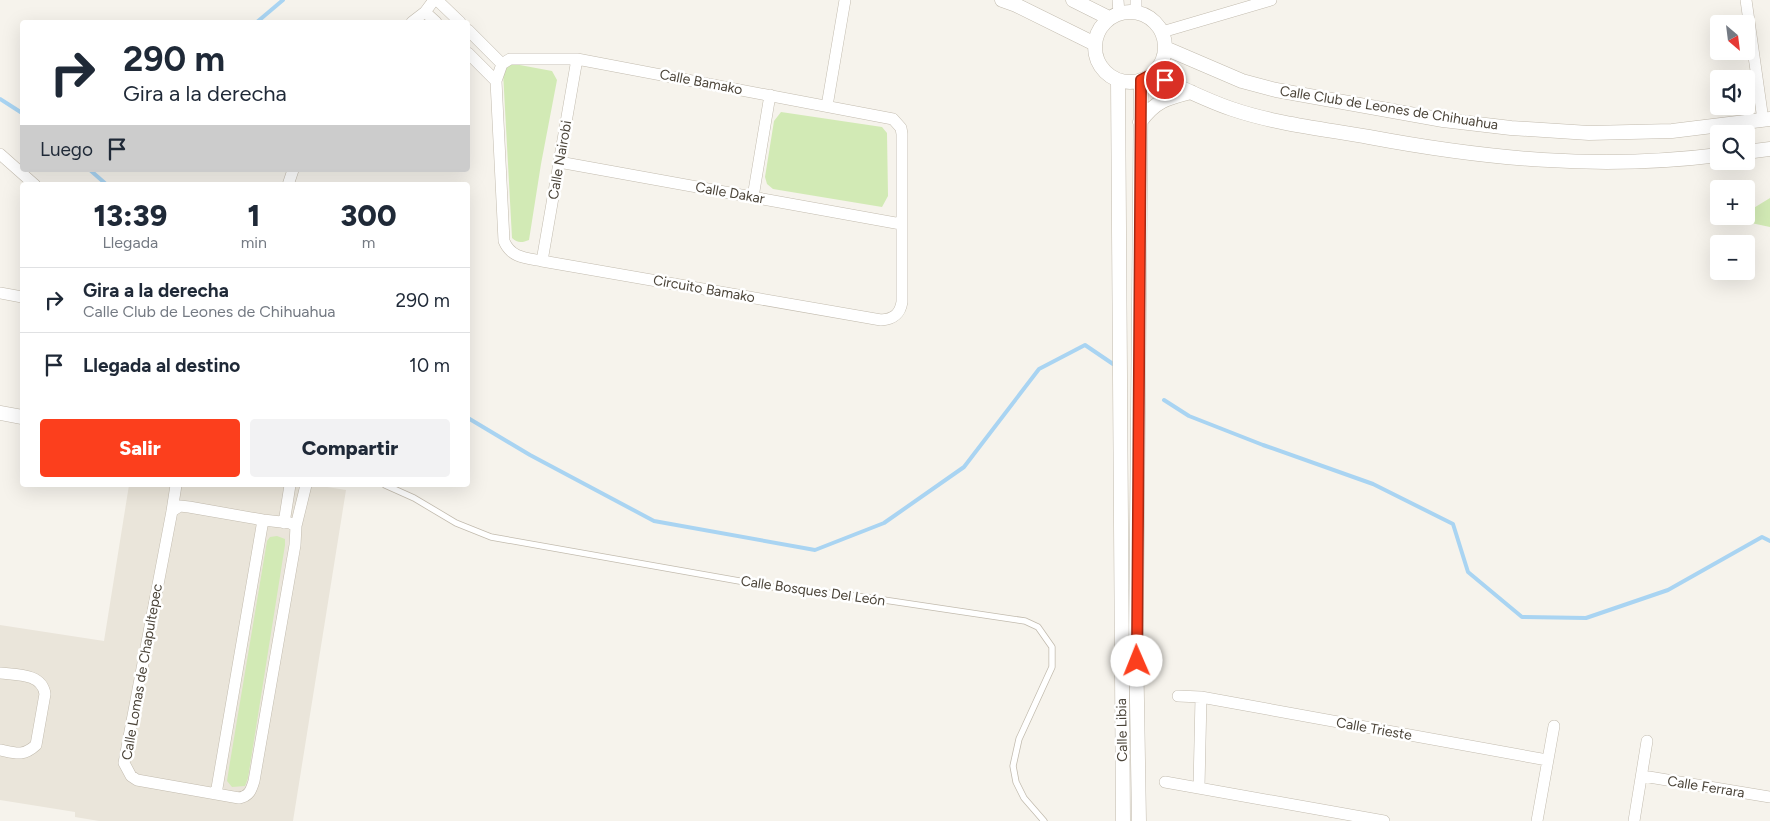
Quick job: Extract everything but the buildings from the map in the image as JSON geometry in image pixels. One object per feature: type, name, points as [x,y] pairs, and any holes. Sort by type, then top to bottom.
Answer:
[{"type":"street","points":[[414,20],[435,0],[458,20]]},
{"type":"street","points":[[827,106],[845,0]]},
{"type":"street","points":[[1002,0],[1016,5],[1094,44]]},
{"type":"street","points":[[1073,0],[1115,10],[1136,6],[1156,22],[1162,32],[1165,48],[1164,58],[1147,77],[1130,82],[1118,80],[1100,66],[1095,55],[1094,44],[1099,29],[1115,10]]},
{"type":"street","points":[[1162,32],[1271,0]]},
{"type":"street","points":[[1746,0],[1767,119]]},
{"type":"street","points":[[424,12],[434,20]]},
{"type":"street","points":[[470,32],[502,64],[496,81],[470,55]]},
{"type":"street","name":"Calle Club de Leones de Chihuahua","points":[[1165,48],[1242,81],[1276,90],[1443,120],[1511,128],[1589,133],[1672,131],[1767,119]]},
{"type":"street","name":"Calle Bamako","points":[[502,64],[510,60],[577,59],[887,117],[898,123],[902,134],[902,302],[901,310],[896,316]]},
{"type":"street","name":"Calle Nairobi","points":[[542,261],[577,59]]},
{"type":"street","points":[[1147,77],[1232,109],[1270,119],[1438,150],[1508,158],[1588,163],[1674,161],[1710,156]]},
{"type":"street","name":"Calle Libia","points":[[1139,821],[1136,641],[1140,122],[1147,77]]},
{"type":"street","name":"Calle Libia","points":[[1118,80],[1123,821]]},
{"type":"street","name":"Circuito Bamako","points":[[496,81],[504,241],[513,254],[542,261],[881,320],[889,320],[896,316]]},
{"type":"street","points":[[1140,122],[1155,105],[1163,100],[1191,92]]},
{"type":"street","points":[[753,197],[770,95]]},
{"type":"street","points":[[1755,151],[1770,149]]},
{"type":"street","points":[[0,154],[20,172]]},
{"type":"street","name":"Calle Dakar","points":[[559,162],[901,224]]},
{"type":"street","points":[[20,172],[32,182]]},
{"type":"street","points":[[0,293],[20,297]]},
{"type":"street","points":[[0,413],[20,417]]},
{"type":"street","name":"Calle Lomas de Chapultepec","points":[[176,487],[124,763],[131,776],[137,780],[239,798],[252,790],[295,545],[296,526],[306,487]]},
{"type":"street","points":[[284,523],[290,487]]},
{"type":"street","points":[[172,511],[180,506],[189,507],[290,523],[296,526]]},
{"type":"street","points":[[216,794],[263,520]]},
{"type":"street","points":[[0,673],[36,678],[44,687],[45,694],[36,745],[21,754],[0,750]]},
{"type":"street","name":"Calle Trieste","points":[[1178,696],[1201,698],[1547,760]]},
{"type":"street","points":[[1199,788],[1201,698]]},
{"type":"street","points":[[1537,821],[1554,726]]},
{"type":"street","points":[[1634,821],[1648,741]]},
{"type":"street","name":"Calle Ferrara","points":[[1643,776],[1770,797]]},
{"type":"street","points":[[1165,782],[1384,821]]},
{"type":"lane","name":"Calle Bosques Del León","points":[[389,487],[414,498],[456,523],[491,537],[773,587],[874,598],[1025,621],[1038,627],[1052,648],[1052,667],[1019,739],[1013,766],[1016,782],[1024,798],[1044,821]]},
{"type":"shaded area","points":[[129,487],[327,487],[346,490],[293,821],[99,821],[75,817],[75,812],[0,800],[0,625],[104,641]]},
{"type":"green space","points":[[509,63],[552,71],[557,80],[529,240],[522,242],[512,238],[503,72]]},
{"type":"green space","points":[[781,112],[882,127],[887,133],[888,196],[882,207],[773,189],[767,184],[765,177],[774,121]]},
{"type":"green space","points":[[1770,198],[1770,227],[1755,224],[1755,207]]},
{"type":"green space","points":[[277,536],[285,539],[285,545],[248,778],[245,786],[232,787],[227,781],[267,541],[270,537]]},
{"type":"waterway","points":[[259,20],[283,0]]},
{"type":"waterway","points":[[0,99],[20,112]]},
{"type":"waterway","points":[[92,172],[104,182]]},
{"type":"waterway","points":[[470,419],[530,455],[654,521],[815,550],[884,523],[964,467],[1039,369],[1085,345],[1113,364]]},
{"type":"waterway","points":[[1164,400],[1189,416],[1263,445],[1373,484],[1453,524],[1468,572],[1522,617],[1586,618],[1668,590],[1762,537],[1770,541]]},
{"type":"route","points":[[1137,661],[1141,80],[1152,74],[1165,80]]}]
